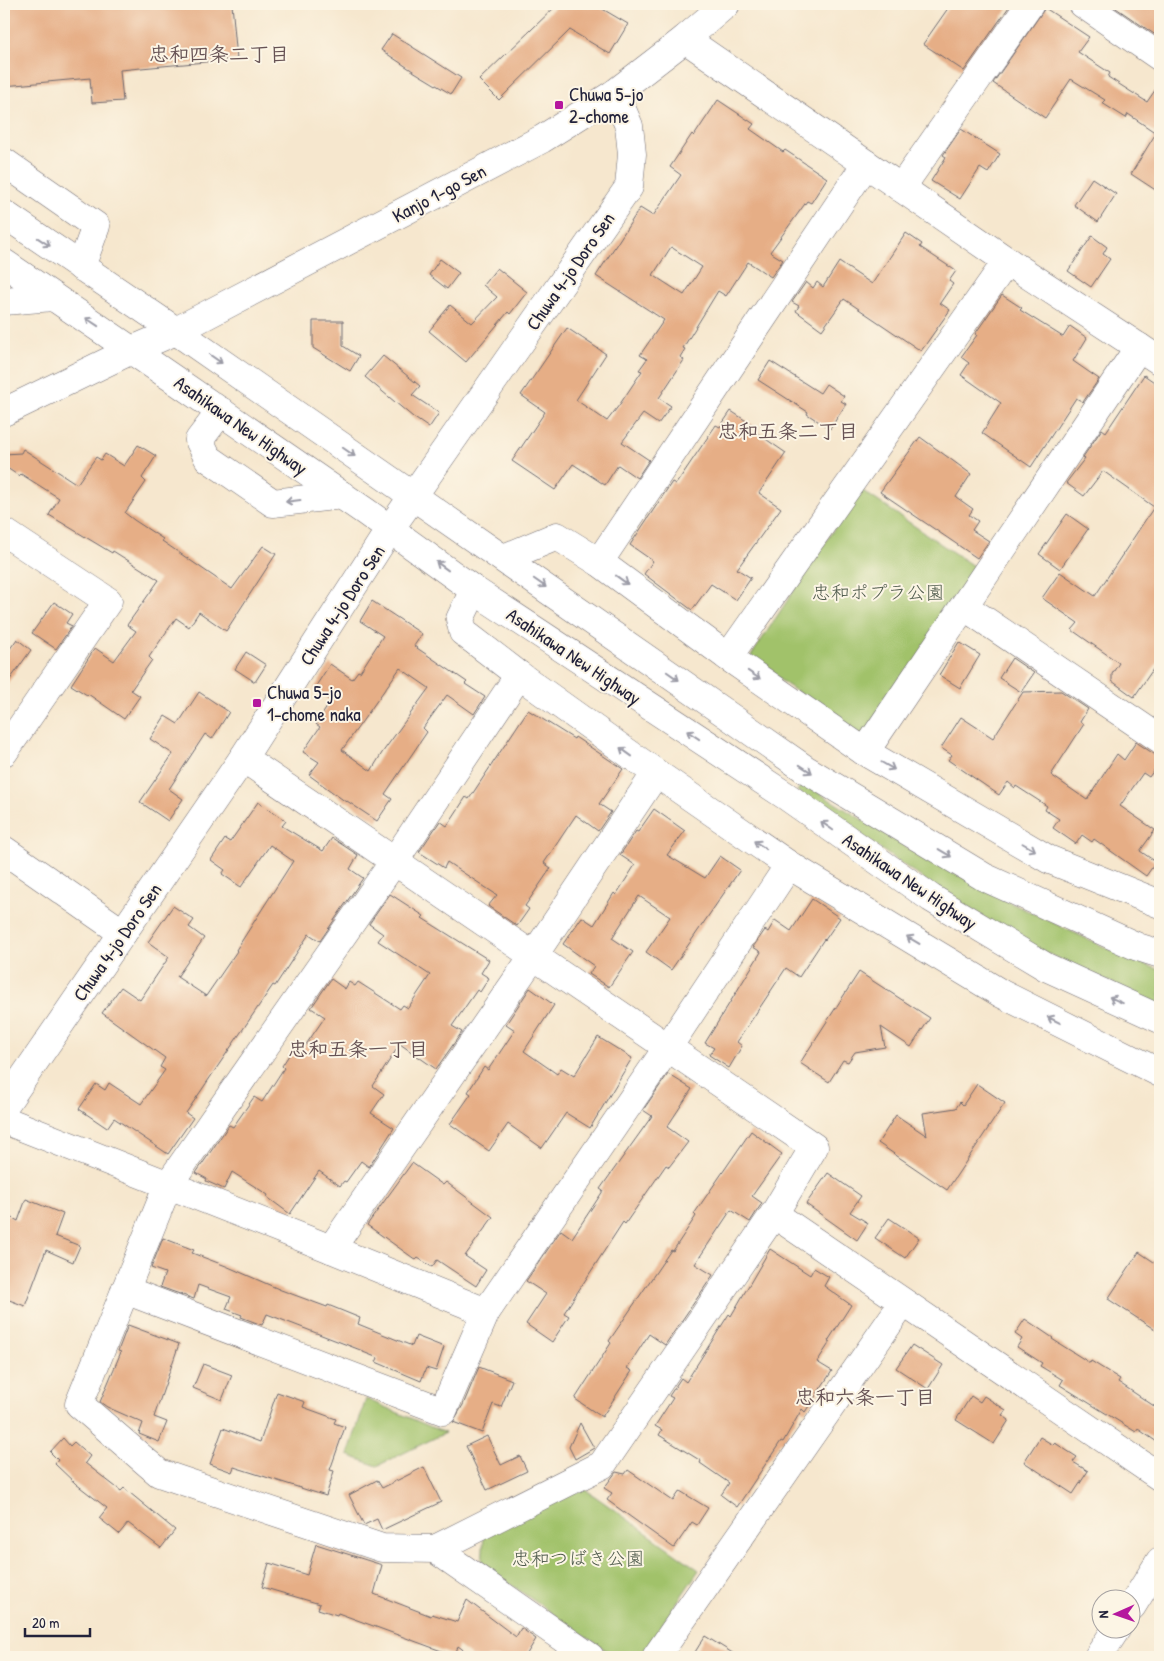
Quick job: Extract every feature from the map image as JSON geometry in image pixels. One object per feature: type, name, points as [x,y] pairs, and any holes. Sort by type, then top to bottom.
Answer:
[{"type":"main road","name":"Kanjo 1-go Sen","points":[[4,412],[132,350],[176,331],[542,139],[614,93],[685,39],[726,4]]},
{"type":"main road","points":[[900,188],[1030,4]]},
{"type":"main road","points":[[1083,4],[1160,57]]},
{"type":"main road","points":[[685,39],[1007,261],[1150,354],[965,607],[865,752]]},
{"type":"main road","name":"Chuwa 4-jo Doro Sen","points":[[4,1106],[243,758],[390,529],[629,187],[632,154],[629,126],[614,93]]},
{"type":"main road","points":[[4,162],[96,226],[81,267]]},
{"type":"main road","points":[[599,562],[866,164]]},
{"type":"main road","name":"Asahikawa New Highway","points":[[4,214],[822,779],[984,877],[1138,947],[1160,954]]},
{"type":"main road","points":[[728,657],[1007,261]]},
{"type":"main road","name":"Asahikawa New Highway","points":[[4,263],[342,495],[474,590],[786,796],[932,898],[1046,967],[1160,1019]]},
{"type":"main road","points":[[4,301],[53,296]]},
{"type":"main road","points":[[221,411],[199,440],[208,458],[273,503],[342,495]]},
{"type":"main road","points":[[4,532],[108,601],[4,752]]},
{"type":"main road","points":[[504,558],[557,536],[599,562],[728,657],[865,752],[1048,859],[1160,904]]},
{"type":"main road","points":[[474,590],[460,619],[462,632],[656,773],[789,865],[1002,994],[1160,1073]]},
{"type":"main road","points":[[965,607],[1160,739]]},
{"type":"main road","points":[[243,758],[395,860],[814,1147],[774,1214],[602,1466],[435,1549],[382,1548],[159,1473],[79,1404],[168,1185],[395,860],[520,675]]},
{"type":"main road","points":[[331,1249],[534,955],[656,773]]},
{"type":"main road","points":[[4,850],[123,933]]},
{"type":"main road","points":[[125,1290],[443,1411],[486,1312],[668,1047],[789,865]]},
{"type":"main road","points":[[4,1120],[486,1312]]},
{"type":"main road","points":[[774,1214],[1160,1477]]},
{"type":"main road","points":[[656,1657],[903,1303]]},
{"type":"main road","points":[[435,1549],[590,1657]]},
{"type":"main road","points":[[1142,1590],[1160,1561]]},
{"type":"main road","points":[[1098,1657],[1110,1638]]},
{"type":"green space","name":"忠和ポプラ公園","points":[[860,489],[979,570],[864,737],[749,659]]},
{"type":"green space","points":[[803,783],[906,847],[1013,904],[1128,958],[1160,970],[1160,1005],[1023,942],[938,889],[797,791]]},
{"type":"green space","points":[[366,1399],[445,1433],[377,1466],[348,1455]]},
{"type":"green space","name":"忠和つばき公園","points":[[582,1487],[699,1570],[640,1657],[616,1657],[482,1565],[484,1534]]},
{"type":"building","points":[[4,4],[232,4],[237,59],[120,70],[123,101],[92,103],[90,78],[4,86]]},
{"type":"building","points":[[558,4],[594,4],[628,24],[610,54],[570,30],[499,100],[479,80]]},
{"type":"building","points":[[951,4],[1011,4],[964,71],[923,44]]},
{"type":"building","points":[[1110,4],[1160,4],[1160,38]]},
{"type":"building","points":[[1045,8],[1089,37],[1078,52],[1110,73],[1108,77],[1147,102],[1160,83],[1160,193],[1131,174],[1156,133],[1128,114],[1126,118],[1102,103],[1105,100],[1071,79],[1045,118],[993,83]]},
{"type":"building","points":[[392,34],[461,78],[451,94],[381,50]]},
{"type":"building","points":[[718,100],[754,124],[750,129],[783,152],[785,150],[827,178],[811,203],[807,201],[770,252],[783,260],[771,277],[748,262],[726,296],[718,291],[683,348],[685,349],[680,357],[684,360],[659,398],[671,406],[658,424],[643,414],[622,442],[649,460],[637,478],[618,465],[605,485],[573,464],[555,490],[512,461],[545,412],[521,395],[567,328],[606,354],[576,400],[607,421],[620,404],[642,371],[639,370],[647,359],[640,355],[664,320],[596,276],[640,208],[653,216],[681,175],[670,167],[692,134],[694,136]],"holes":[[[671,247],[702,267],[684,295],[653,275]]]},
{"type":"building","points":[[961,129],[1000,154],[988,173],[980,168],[960,199],[931,181],[946,157],[943,155]]},
{"type":"building","points":[[1092,178],[1116,194],[1098,222],[1074,205]]},
{"type":"building","points":[[906,233],[922,244],[920,247],[956,271],[949,281],[953,284],[940,303],[950,310],[921,351],[844,299],[822,330],[796,311],[799,306],[792,302],[806,282],[813,288],[817,282],[823,287],[839,262],[872,284]]},
{"type":"building","points":[[1092,236],[1107,247],[1103,254],[1110,259],[1091,287],[1068,271]]},
{"type":"building","points":[[440,259],[459,273],[447,289],[429,275]]},
{"type":"building","points":[[497,268],[527,292],[510,314],[508,312],[466,362],[429,331],[450,305],[472,323],[497,297],[483,285]]},
{"type":"building","points":[[1002,295],[1022,308],[1020,310],[1063,337],[1070,326],[1087,338],[1073,361],[1099,379],[1083,402],[1076,398],[1031,467],[982,433],[1001,403],[961,375],[969,363],[961,357]]},
{"type":"building","points":[[313,321],[343,321],[343,346],[359,356],[350,371],[313,348]]},
{"type":"building","points":[[383,356],[420,386],[412,395],[439,413],[429,428],[365,377]]},
{"type":"building","points":[[770,361],[820,393],[826,384],[844,396],[841,401],[846,404],[830,429],[807,414],[808,412],[758,380]]},
{"type":"building","points":[[1144,375],[1160,386],[1160,659],[1134,697],[1112,681],[1112,674],[1119,663],[1072,630],[1078,623],[1042,598],[1060,572],[1095,596],[1154,507],[1103,471],[1084,496],[1066,483],[1085,458],[1083,457],[1102,429],[1106,432]]},
{"type":"building","points":[[731,411],[757,428],[754,431],[786,453],[759,493],[781,508],[737,569],[751,578],[736,600],[711,584],[692,610],[644,574],[653,561],[630,545],[672,482],[676,484],[716,425],[720,427]]},
{"type":"building","points":[[920,437],[971,474],[956,497],[973,509],[969,515],[978,521],[972,530],[989,541],[977,558],[880,492]]},
{"type":"building","points":[[138,445],[156,456],[142,478],[146,482],[125,513],[232,589],[263,546],[276,554],[226,631],[199,612],[189,627],[176,618],[149,657],[152,660],[131,690],[140,696],[124,719],[88,694],[71,685],[95,648],[114,661],[136,631],[127,625],[159,580],[113,551],[112,553],[49,515],[59,498],[21,474],[19,476],[4,466],[4,454],[21,453],[23,449],[77,484],[96,457],[101,460],[105,454],[124,466]]},
{"type":"building","points":[[1067,514],[1088,529],[1060,569],[1039,554]]},
{"type":"building","points":[[372,601],[422,634],[414,646],[467,682],[465,684],[485,697],[474,714],[447,695],[423,728],[427,732],[385,794],[392,799],[377,821],[346,802],[309,775],[319,762],[303,752],[320,727],[316,724],[331,701],[314,689],[330,664],[352,679],[358,671],[360,672],[383,636],[360,621]],"holes":[[[400,668],[429,688],[371,771],[342,750]]]},
{"type":"building","points":[[54,602],[72,614],[66,623],[72,626],[56,649],[32,633]]},
{"type":"building","points":[[17,639],[31,650],[4,688],[4,657]]},
{"type":"building","points":[[959,642],[980,655],[960,688],[939,675]]},
{"type":"building","points":[[246,652],[266,665],[255,682],[235,669]]},
{"type":"building","points":[[1012,658],[1034,673],[1021,692],[999,678]]},
{"type":"building","points":[[1061,691],[1088,709],[1080,722],[1084,724],[1051,775],[1087,800],[1117,754],[1124,760],[1136,742],[1160,758],[1160,762],[1149,777],[1143,773],[1120,806],[1155,830],[1140,851],[1156,862],[1146,876],[1094,839],[1092,842],[1082,835],[1076,844],[1053,828],[1059,819],[1045,810],[1047,806],[1008,782],[999,795],[948,760],[952,755],[941,748],[961,717],[993,738],[1023,692]]},
{"type":"building","points":[[199,692],[229,712],[212,739],[205,734],[169,789],[183,799],[168,821],[140,802],[173,754],[150,739],[165,716],[178,724]]},
{"type":"building","points":[[528,710],[574,739],[575,737],[623,769],[599,804],[611,812],[598,831],[576,815],[544,863],[551,868],[525,906],[529,909],[517,926],[488,906],[497,895],[447,862],[444,868],[419,852],[440,821],[447,826],[466,797],[469,799]]},
{"type":"building","points":[[258,802],[286,821],[282,826],[323,851],[332,838],[358,855],[350,869],[363,878],[320,941],[309,934],[186,1113],[193,1118],[168,1154],[114,1118],[107,1128],[79,1109],[96,1084],[105,1090],[109,1083],[141,1104],[165,1070],[160,1067],[165,1058],[102,1013],[121,987],[140,1000],[169,957],[148,942],[173,906],[194,920],[189,927],[204,938],[177,977],[206,996],[237,951],[293,861],[270,845],[241,887],[222,874],[225,870],[211,860],[225,839],[230,842]]},
{"type":"building","points":[[654,809],[685,831],[667,855],[705,878],[720,856],[740,870],[671,970],[646,952],[670,917],[639,896],[612,938],[633,952],[609,987],[589,974],[594,966],[563,944],[582,917],[594,925],[614,893],[616,895],[635,865],[620,855]]},
{"type":"building","points":[[390,894],[424,916],[422,918],[489,960],[481,973],[489,978],[480,992],[477,990],[452,1026],[462,1032],[436,1069],[400,1044],[373,1086],[384,1094],[371,1113],[394,1128],[369,1167],[361,1161],[346,1182],[344,1181],[340,1186],[319,1171],[290,1214],[267,1197],[268,1195],[232,1172],[224,1189],[206,1181],[207,1179],[196,1173],[229,1125],[233,1127],[254,1097],[262,1102],[284,1068],[282,1066],[298,1041],[305,1046],[325,1017],[311,1008],[331,979],[345,989],[349,982],[355,986],[358,982],[400,1009],[403,1005],[408,1008],[430,975],[378,941],[383,934],[369,924]]},
{"type":"building","points":[[812,899],[840,918],[799,977],[786,968],[737,1042],[742,1046],[729,1068],[709,1055],[714,1048],[705,1043],[761,952],[753,947],[765,930],[768,932],[775,920],[791,931]]},
{"type":"building","points":[[859,972],[930,1018],[911,1047],[881,1027],[885,1047],[855,1052],[848,1062],[843,1060],[829,1082],[800,1063]]},
{"type":"building","points":[[530,988],[554,1005],[524,1051],[557,1074],[561,1068],[574,1076],[598,1037],[632,1058],[590,1128],[566,1113],[542,1148],[508,1124],[489,1151],[450,1124],[471,1094],[468,1092],[484,1067],[488,1070],[515,1030],[506,1024]]},
{"type":"building","points":[[668,1074],[692,1089],[667,1127],[688,1142],[669,1167],[666,1165],[625,1224],[623,1222],[564,1313],[569,1316],[552,1342],[526,1324],[546,1294],[526,1281],[561,1230],[572,1238],[603,1191],[600,1189],[652,1116],[643,1110]]},
{"type":"building","points":[[977,1084],[1005,1103],[947,1190],[878,1143],[896,1115],[927,1136],[923,1113],[956,1108],[960,1102],[963,1105]]},
{"type":"building","points":[[751,1131],[782,1154],[752,1196],[762,1203],[750,1222],[731,1210],[695,1264],[713,1275],[665,1345],[649,1334],[627,1368],[632,1371],[602,1417],[575,1399],[611,1343],[609,1341],[671,1250],[673,1251],[696,1216],[694,1214]]},
{"type":"building","points":[[412,1163],[443,1185],[446,1182],[493,1217],[465,1256],[486,1270],[476,1286],[437,1260],[432,1267],[418,1258],[416,1260],[367,1225]]},
{"type":"building","points":[[828,1173],[861,1196],[850,1212],[868,1223],[857,1240],[806,1204]]},
{"type":"building","points":[[26,1199],[63,1214],[55,1236],[80,1246],[73,1262],[46,1250],[25,1306],[4,1298],[4,1213],[18,1221]]},
{"type":"building","points":[[889,1218],[919,1238],[905,1258],[875,1238]]},
{"type":"building","points":[[163,1238],[194,1250],[192,1253],[281,1290],[327,1307],[328,1305],[360,1318],[358,1324],[412,1346],[416,1336],[444,1347],[436,1371],[426,1368],[421,1381],[376,1362],[378,1358],[363,1351],[267,1314],[262,1325],[241,1317],[242,1315],[226,1309],[231,1297],[198,1285],[194,1299],[160,1287],[165,1273],[151,1268]]},
{"type":"building","points":[[770,1249],[810,1275],[814,1268],[829,1277],[824,1286],[851,1305],[817,1362],[832,1371],[805,1412],[802,1409],[783,1442],[781,1441],[737,1507],[721,1495],[729,1483],[700,1463],[701,1461],[659,1435],[662,1430],[655,1426],[673,1398],[669,1396],[681,1378],[686,1382],[729,1314],[731,1316]]},
{"type":"building","points":[[1139,1252],[1160,1266],[1160,1333],[1108,1299]]},
{"type":"building","points":[[1025,1319],[1090,1363],[1091,1361],[1120,1379],[1118,1382],[1160,1410],[1160,1444],[1138,1429],[1136,1432],[1060,1385],[1063,1380],[1040,1366],[1042,1363],[1017,1347],[1022,1339],[1015,1334]]},
{"type":"building","points":[[128,1325],[179,1344],[154,1417],[167,1422],[159,1442],[139,1434],[143,1423],[100,1402],[121,1352],[118,1351]]},
{"type":"building","points":[[912,1345],[943,1365],[928,1389],[896,1368]]},
{"type":"building","points":[[203,1364],[232,1375],[222,1400],[193,1388]]},
{"type":"building","points":[[479,1367],[512,1380],[501,1407],[493,1404],[482,1433],[453,1422],[463,1405]]},
{"type":"building","points":[[277,1392],[305,1402],[303,1407],[336,1419],[334,1423],[345,1427],[330,1470],[334,1471],[326,1496],[234,1467],[232,1472],[210,1464],[223,1428],[260,1442]]},
{"type":"building","points":[[971,1396],[980,1402],[984,1396],[1006,1410],[1002,1415],[1009,1420],[994,1444],[956,1420]]},
{"type":"building","points":[[580,1423],[594,1448],[575,1459],[569,1447]]},
{"type":"building","points":[[487,1436],[501,1465],[520,1456],[527,1471],[487,1490],[466,1446]]},
{"type":"building","points":[[1040,1437],[1053,1445],[1055,1443],[1077,1457],[1073,1462],[1088,1471],[1073,1494],[1024,1462]]},
{"type":"building","points":[[63,1438],[70,1446],[74,1442],[90,1456],[85,1463],[121,1491],[124,1488],[175,1530],[161,1548],[128,1523],[119,1534],[99,1518],[107,1508],[76,1484],[55,1464],[58,1460],[50,1452]]},
{"type":"building","points":[[424,1467],[441,1502],[382,1530],[377,1519],[364,1525],[349,1495],[377,1480],[382,1488]]},
{"type":"building","points":[[628,1470],[673,1501],[680,1491],[708,1508],[697,1525],[692,1522],[674,1548],[607,1500],[612,1493],[604,1488],[616,1472],[625,1474]]},
{"type":"building","points":[[316,1544],[382,1565],[374,1594],[431,1616],[432,1614],[457,1622],[467,1600],[516,1637],[521,1628],[536,1639],[525,1657],[473,1657],[458,1646],[455,1656],[338,1613],[337,1615],[318,1609],[320,1604],[262,1587],[269,1563],[307,1575]]},
{"type":"building","points":[[705,1636],[739,1657],[692,1657]]},
{"type":"place","name":"Chuwa 5-jo 2-chome","points":[[559,105]]},
{"type":"place","name":"Chuwa 5-jo 1-chome naka","points":[[257,703]]},
{"type":"district","name":"忠和四条二丁目","points":[[219,54]]},
{"type":"district","name":"忠和五条二丁目","points":[[788,431]]},
{"type":"district","name":"忠和五条一丁目","points":[[358,1049]]},
{"type":"district","name":"忠和六条一丁目","points":[[865,1397]]}]
